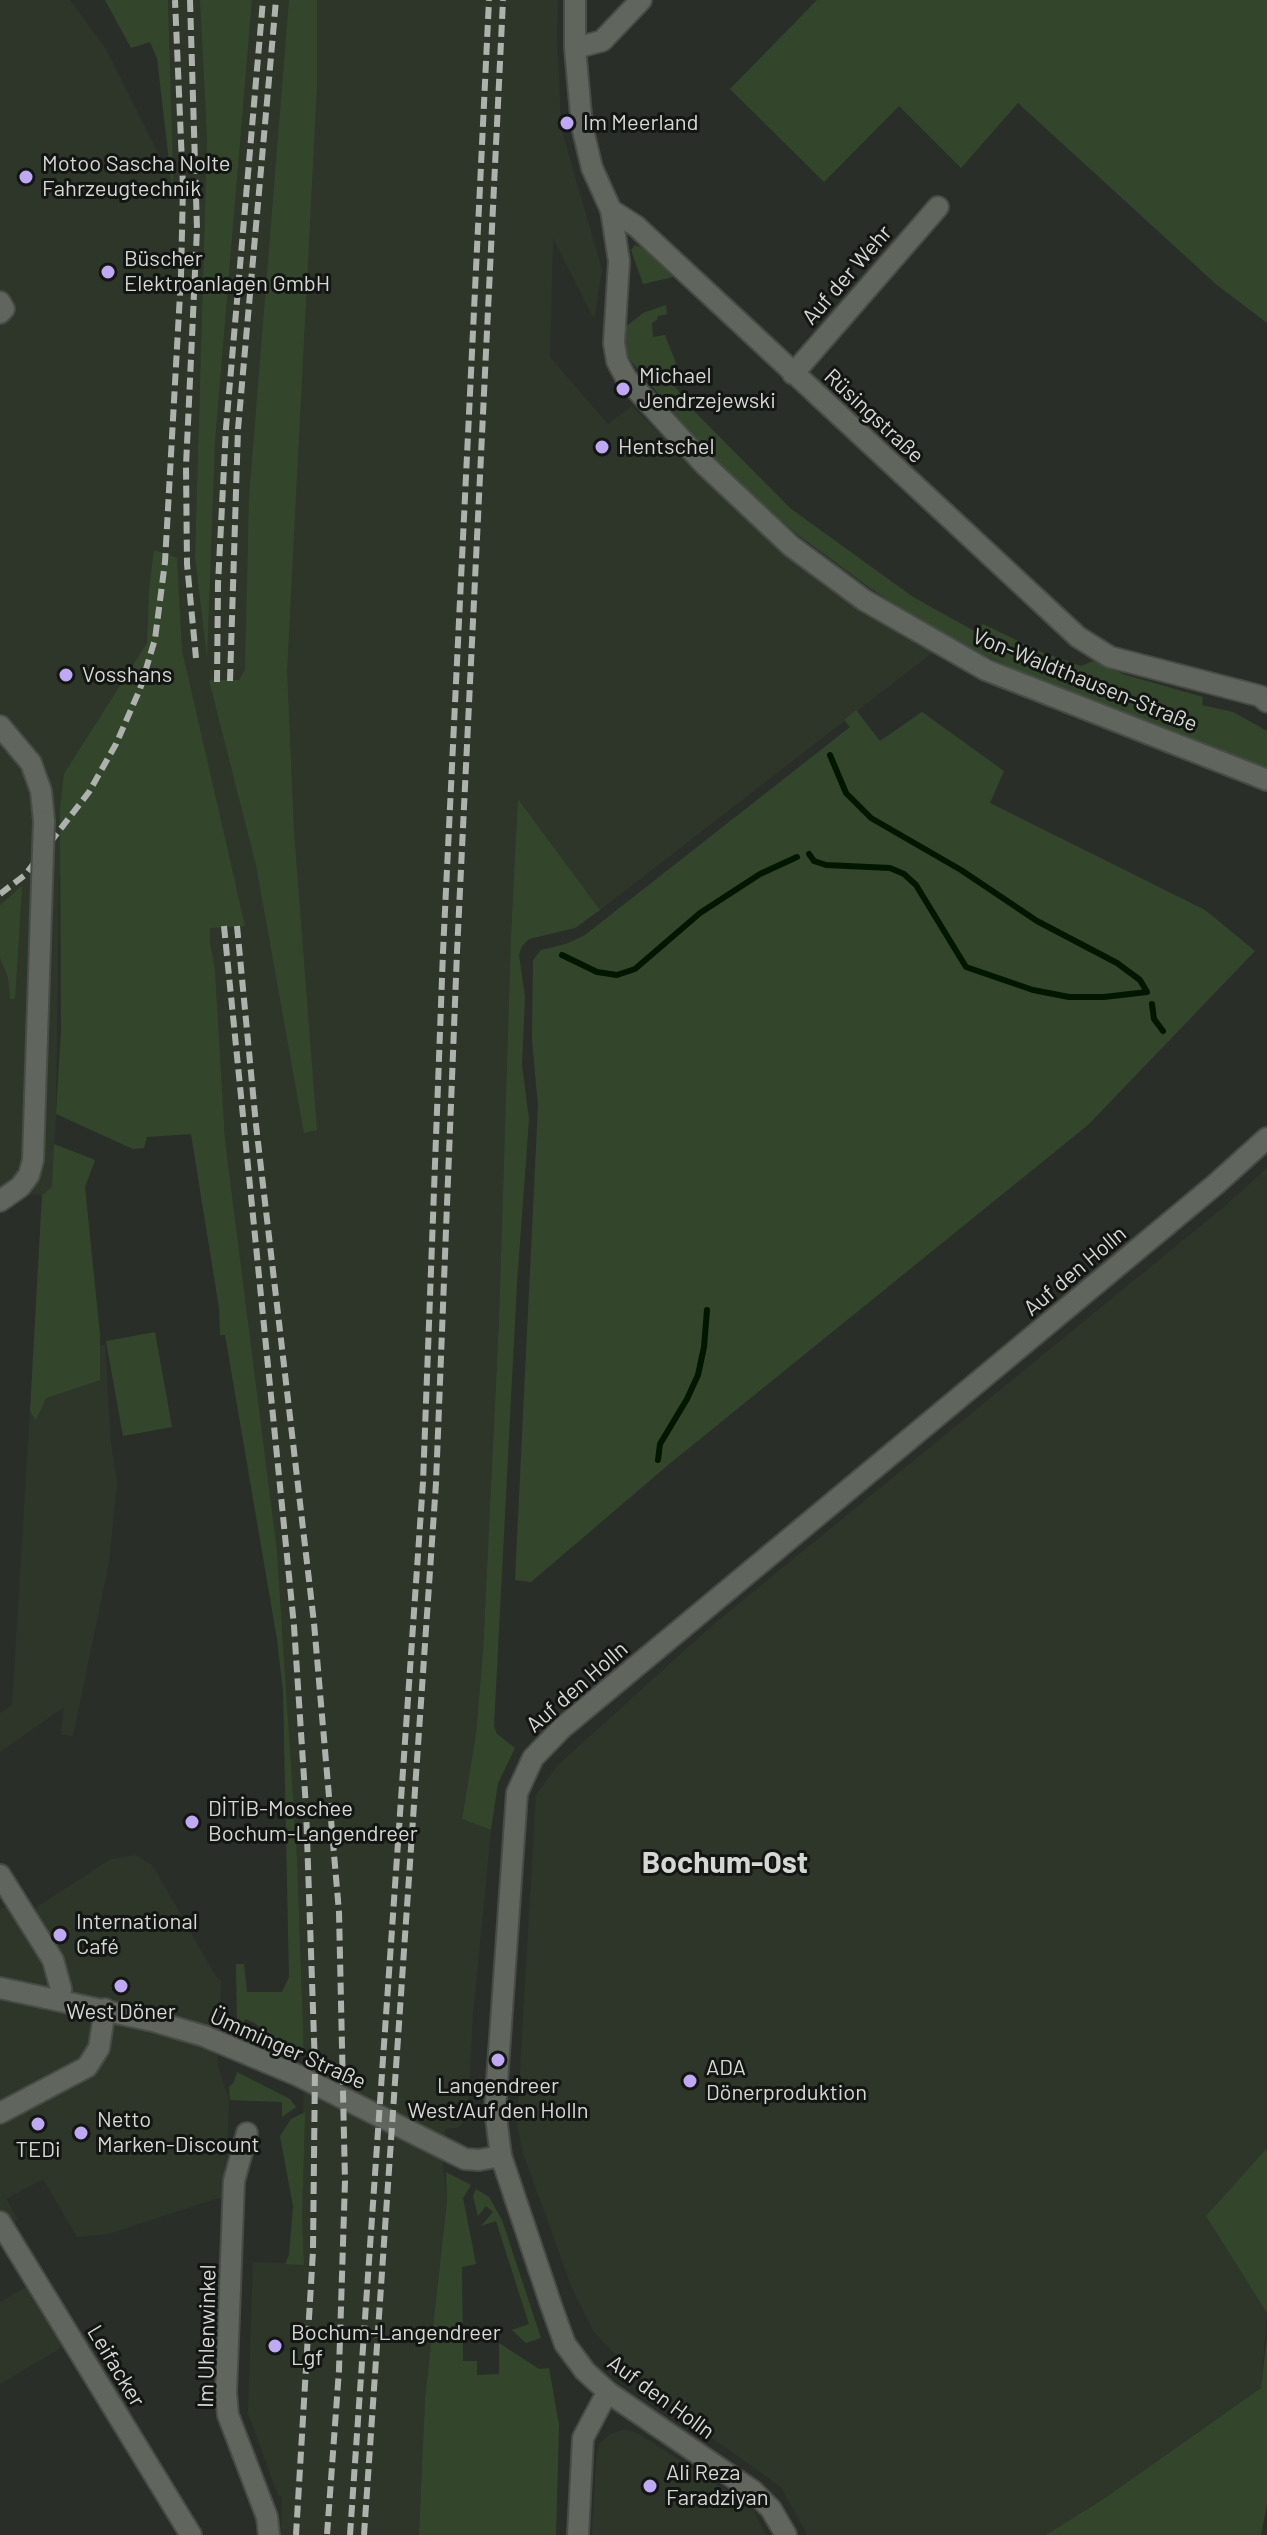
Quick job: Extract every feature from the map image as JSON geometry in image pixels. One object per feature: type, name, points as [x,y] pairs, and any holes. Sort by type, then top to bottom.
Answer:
[{"type":"street","points":[[575,0],[575,48],[582,126],[592,168],[611,210]]},
{"type":"street","points":[[575,48],[602,41],[641,0]]},
{"type":"street","name":"Auf der Wehr","points":[[793,374],[938,207]]},
{"type":"street","name":"Rüsingstraße","points":[[611,210],[636,226],[1078,637],[1110,657],[1265,695]]},
{"type":"street","name":"Von-Waldthausen-Straße","points":[[611,210],[619,261],[614,343],[617,361],[626,378],[704,464],[791,546],[864,600],[986,670],[1267,780]]},
{"type":"street","points":[[0,302],[4,309],[0,313]]},
{"type":"street","points":[[0,726],[31,763],[41,791],[44,821],[33,1160],[29,1175],[20,1187],[0,1201]]},
{"type":"street","name":"Auf den Holln","points":[[786,2535],[771,2509],[753,2491],[609,2393],[585,2371],[565,2344],[501,2156],[495,2110],[517,1793],[541,1748],[1205,1194],[1267,1138]]},
{"type":"street","points":[[0,1875],[53,1960],[61,1989],[60,2000]]},
{"type":"street","name":"Ümminger Straße","points":[[0,1988],[105,2009],[228,2044],[465,2159],[501,2156]]},
{"type":"street","points":[[0,2113],[87,2067],[99,2048],[105,2009]]},
{"type":"street","name":"Im Uhlenwinkel","points":[[247,2133],[234,2181],[226,2393],[228,2415],[267,2517],[269,2535]]},
{"type":"street","name":"Leifacker","points":[[0,2222],[191,2535]]},
{"type":"street","points":[[578,2535],[583,2438],[609,2393]]},
{"type":"shaded area","points":[[0,0],[70,0],[107,51],[164,165],[170,164],[173,191],[168,0],[200,0],[207,139],[195,557],[206,651],[215,442],[252,0],[558,0],[561,128],[602,270],[594,319],[553,238],[550,357],[608,424],[632,406],[717,491],[808,569],[858,607],[932,653],[600,910],[519,800],[483,1652],[476,1734],[462,1819],[491,1830],[473,2014],[468,2106],[462,2124],[457,2128],[445,2129],[443,2166],[447,2201],[425,2398],[419,2535],[281,2535],[282,2497],[278,2495],[248,2413],[253,2262],[304,2264],[304,2055],[297,1858],[277,1552],[225,1140],[215,971],[210,942],[207,765],[182,650],[177,565],[59,879],[52,1187],[42,1195],[0,1193]]},
{"type":"shaded area","points":[[1267,1168],[1267,2148],[1206,2216],[1267,2313],[1261,2388],[1105,2498],[1046,2535],[807,2535],[781,2487],[659,2400],[639,2380],[594,2332],[572,2288],[523,2153],[517,2124],[536,1795],[558,1765],[715,1623],[1225,1206]]},
{"type":"shaded area","points":[[69,1342],[105,1345],[111,1444],[117,1483],[109,1562],[73,1736],[61,1735],[64,1707],[0,1752],[0,1713],[12,1705],[30,1411],[35,1418]]},
{"type":"shaded area","points":[[135,1855],[153,1866],[221,1981],[218,2066],[229,2100],[225,2199],[215,2199],[109,2234],[77,2237],[43,2179],[6,2199],[18,2220],[0,2230],[0,1910],[5,1906],[35,1908],[111,1859]]},
{"type":"shaded area","points":[[28,2286],[62,2347],[0,2384],[0,2302]]},
{"type":"shaded area","points":[[625,2429],[639,2434],[744,2502],[753,2510],[766,2535],[592,2535],[599,2444],[610,2434]]},
{"type":"green space","points":[[105,0],[168,0],[174,204],[157,58],[150,42],[131,48]]},
{"type":"green space","points":[[200,0],[252,0],[215,442],[207,659],[195,557],[207,139]]},
{"type":"green space","points":[[289,0],[317,0],[317,85],[287,671],[294,832],[317,1130],[304,1133],[256,865],[209,680],[239,680],[245,670],[249,497]]},
{"type":"green space","points":[[817,0],[1267,0],[1267,323],[1217,285],[1018,103],[961,168],[899,106],[824,182],[730,89]]},
{"type":"green space","points":[[635,245],[643,248],[673,277],[643,284],[631,250]]},
{"type":"green space","points":[[666,305],[667,314],[658,316],[652,323],[653,337],[665,335],[676,363],[668,373],[671,381],[689,406],[790,508],[913,597],[976,632],[983,624],[1039,651],[1081,666],[1093,661],[1126,675],[1203,697],[1202,705],[1233,712],[1267,731],[1267,768],[1042,681],[979,653],[926,625],[798,535],[699,443],[627,356],[624,328],[643,313]]},
{"type":"green space","points":[[154,550],[177,558],[182,650],[245,926],[210,928],[210,942],[215,970],[225,1140],[277,1551],[297,1858],[304,2055],[270,2037],[256,2024],[245,2019],[242,2024],[237,2022],[236,1964],[244,1964],[247,1992],[282,1992],[289,1977],[283,1691],[277,1639],[225,1335],[220,1335],[219,1308],[191,1134],[147,1137],[144,1148],[133,1149],[56,1114],[61,1031],[60,810],[64,774],[147,643]]},
{"type":"green space","points":[[856,710],[880,741],[922,712],[1004,771],[990,803],[1205,910],[1255,951],[1088,1125],[668,1465],[531,1582],[515,1580],[538,1106],[532,1040],[533,960],[541,950],[585,935],[850,727],[844,720]]},
{"type":"green space","points":[[518,799],[600,910],[575,928],[529,939],[519,955],[525,997],[522,1065],[529,1119],[517,1283],[494,1726],[497,1734],[515,1748],[498,1783],[491,1830],[462,1819],[476,1734],[483,1652]]},
{"type":"green space","points":[[22,886],[15,999],[10,999],[8,977],[0,958],[0,905]]},
{"type":"green space","points":[[54,1144],[95,1160],[85,1187],[100,1335],[100,1380],[46,1398],[36,1420],[30,1411],[42,1195],[52,1187]]},
{"type":"green space","points":[[155,1332],[172,1427],[123,1436],[106,1341]]},
{"type":"green space","points":[[237,2072],[290,2099],[296,2107],[282,2117],[282,2102],[230,2100],[229,2087]]},
{"type":"green space","points":[[305,2112],[304,2265],[285,2264],[289,2255],[293,2206],[280,2136],[291,2119]]},
{"type":"green space","points":[[1267,2148],[1267,2313],[1206,2216]]},
{"type":"green space","points":[[446,2172],[471,2185],[463,2198],[476,2264],[462,2267],[463,2361],[477,2361],[477,2375],[499,2374],[499,2343],[539,2369],[549,2368],[559,2425],[556,2535],[419,2535],[425,2398],[447,2201]]},
{"type":"green space","points":[[476,2189],[489,2197],[502,2220],[541,2338],[526,2343],[512,2330],[529,2324],[496,2221],[481,2226],[493,2212],[486,2206],[478,2216],[473,2196]]},
{"type":"green space","points":[[1267,2336],[1267,2504],[1261,2535],[1046,2535],[1105,2498],[1261,2388]]},
{"type":"waterway","points":[[809,854],[814,861],[826,865],[890,868],[904,874],[916,885],[966,967],[1033,990],[1069,997],[1147,992],[1140,980],[1117,963],[1037,921],[961,870],[871,818],[846,793],[830,755]]},
{"type":"waterway","points":[[562,955],[597,972],[617,975],[635,969],[700,913],[760,874],[797,857]]},
{"type":"waterway","points":[[1152,1004],[1154,1019],[1163,1031]]},
{"type":"waterway","points":[[658,1460],[660,1444],[698,1375],[707,1310]]},
{"type":"railway","points":[[0,894],[25,875],[89,792],[116,744],[140,689],[155,639],[165,562],[181,276],[183,187],[175,0]]},
{"type":"railway","points":[[190,0],[197,229],[186,466],[187,564],[196,658]]},
{"type":"railway","points":[[217,682],[218,584],[226,428],[263,0]]},
{"type":"railway","points":[[230,681],[238,429],[276,0]]},
{"type":"railway","points":[[350,2535],[423,1482],[443,952],[489,0]]},
{"type":"railway","points":[[364,2535],[436,1483],[457,952],[503,0]]},
{"type":"railway","points":[[224,926],[294,1626],[306,1808],[315,2067],[313,2251],[296,2535]]},
{"type":"railway","points":[[237,926],[256,1125],[314,1623],[339,1912],[345,2181],[339,2370],[327,2535]]},
{"type":"place","name":"Im Meerland","points":[[567,123]]},
{"type":"place","name":"Motoo Sascha Nolte Fahrzeugtechnik","points":[[26,177]]},
{"type":"place","name":"Büscher Elektroanlagen GmbH","points":[[108,272]]},
{"type":"place","name":"Michael Jendrzejewski","points":[[623,389]]},
{"type":"place","name":"Hentschel","points":[[602,447]]},
{"type":"place","name":"Vosshans","points":[[66,675]]},
{"type":"place","name":"DİTİB-Moschee Bochum-Langendreer","points":[[192,1822]]},
{"type":"place","name":"International Café","points":[[60,1935]]},
{"type":"place","name":"West Döner","points":[[121,1986]]},
{"type":"place","name":"Langendreer West/Auf den Holln","points":[[498,2060]]},
{"type":"place","name":"ADA Dönerproduktion","points":[[690,2081]]},
{"type":"place","name":"TEDi","points":[[38,2124]]},
{"type":"place","name":"Netto Marken-Discount","points":[[81,2133]]},
{"type":"place","name":"Bochum-Langendreer Lgf","points":[[275,2346]]},
{"type":"place","name":"Ali Reza Faradziyan","points":[[650,2486]]},
{"type":"district","name":"Bochum-Ost","points":[[725,1863]]}]
